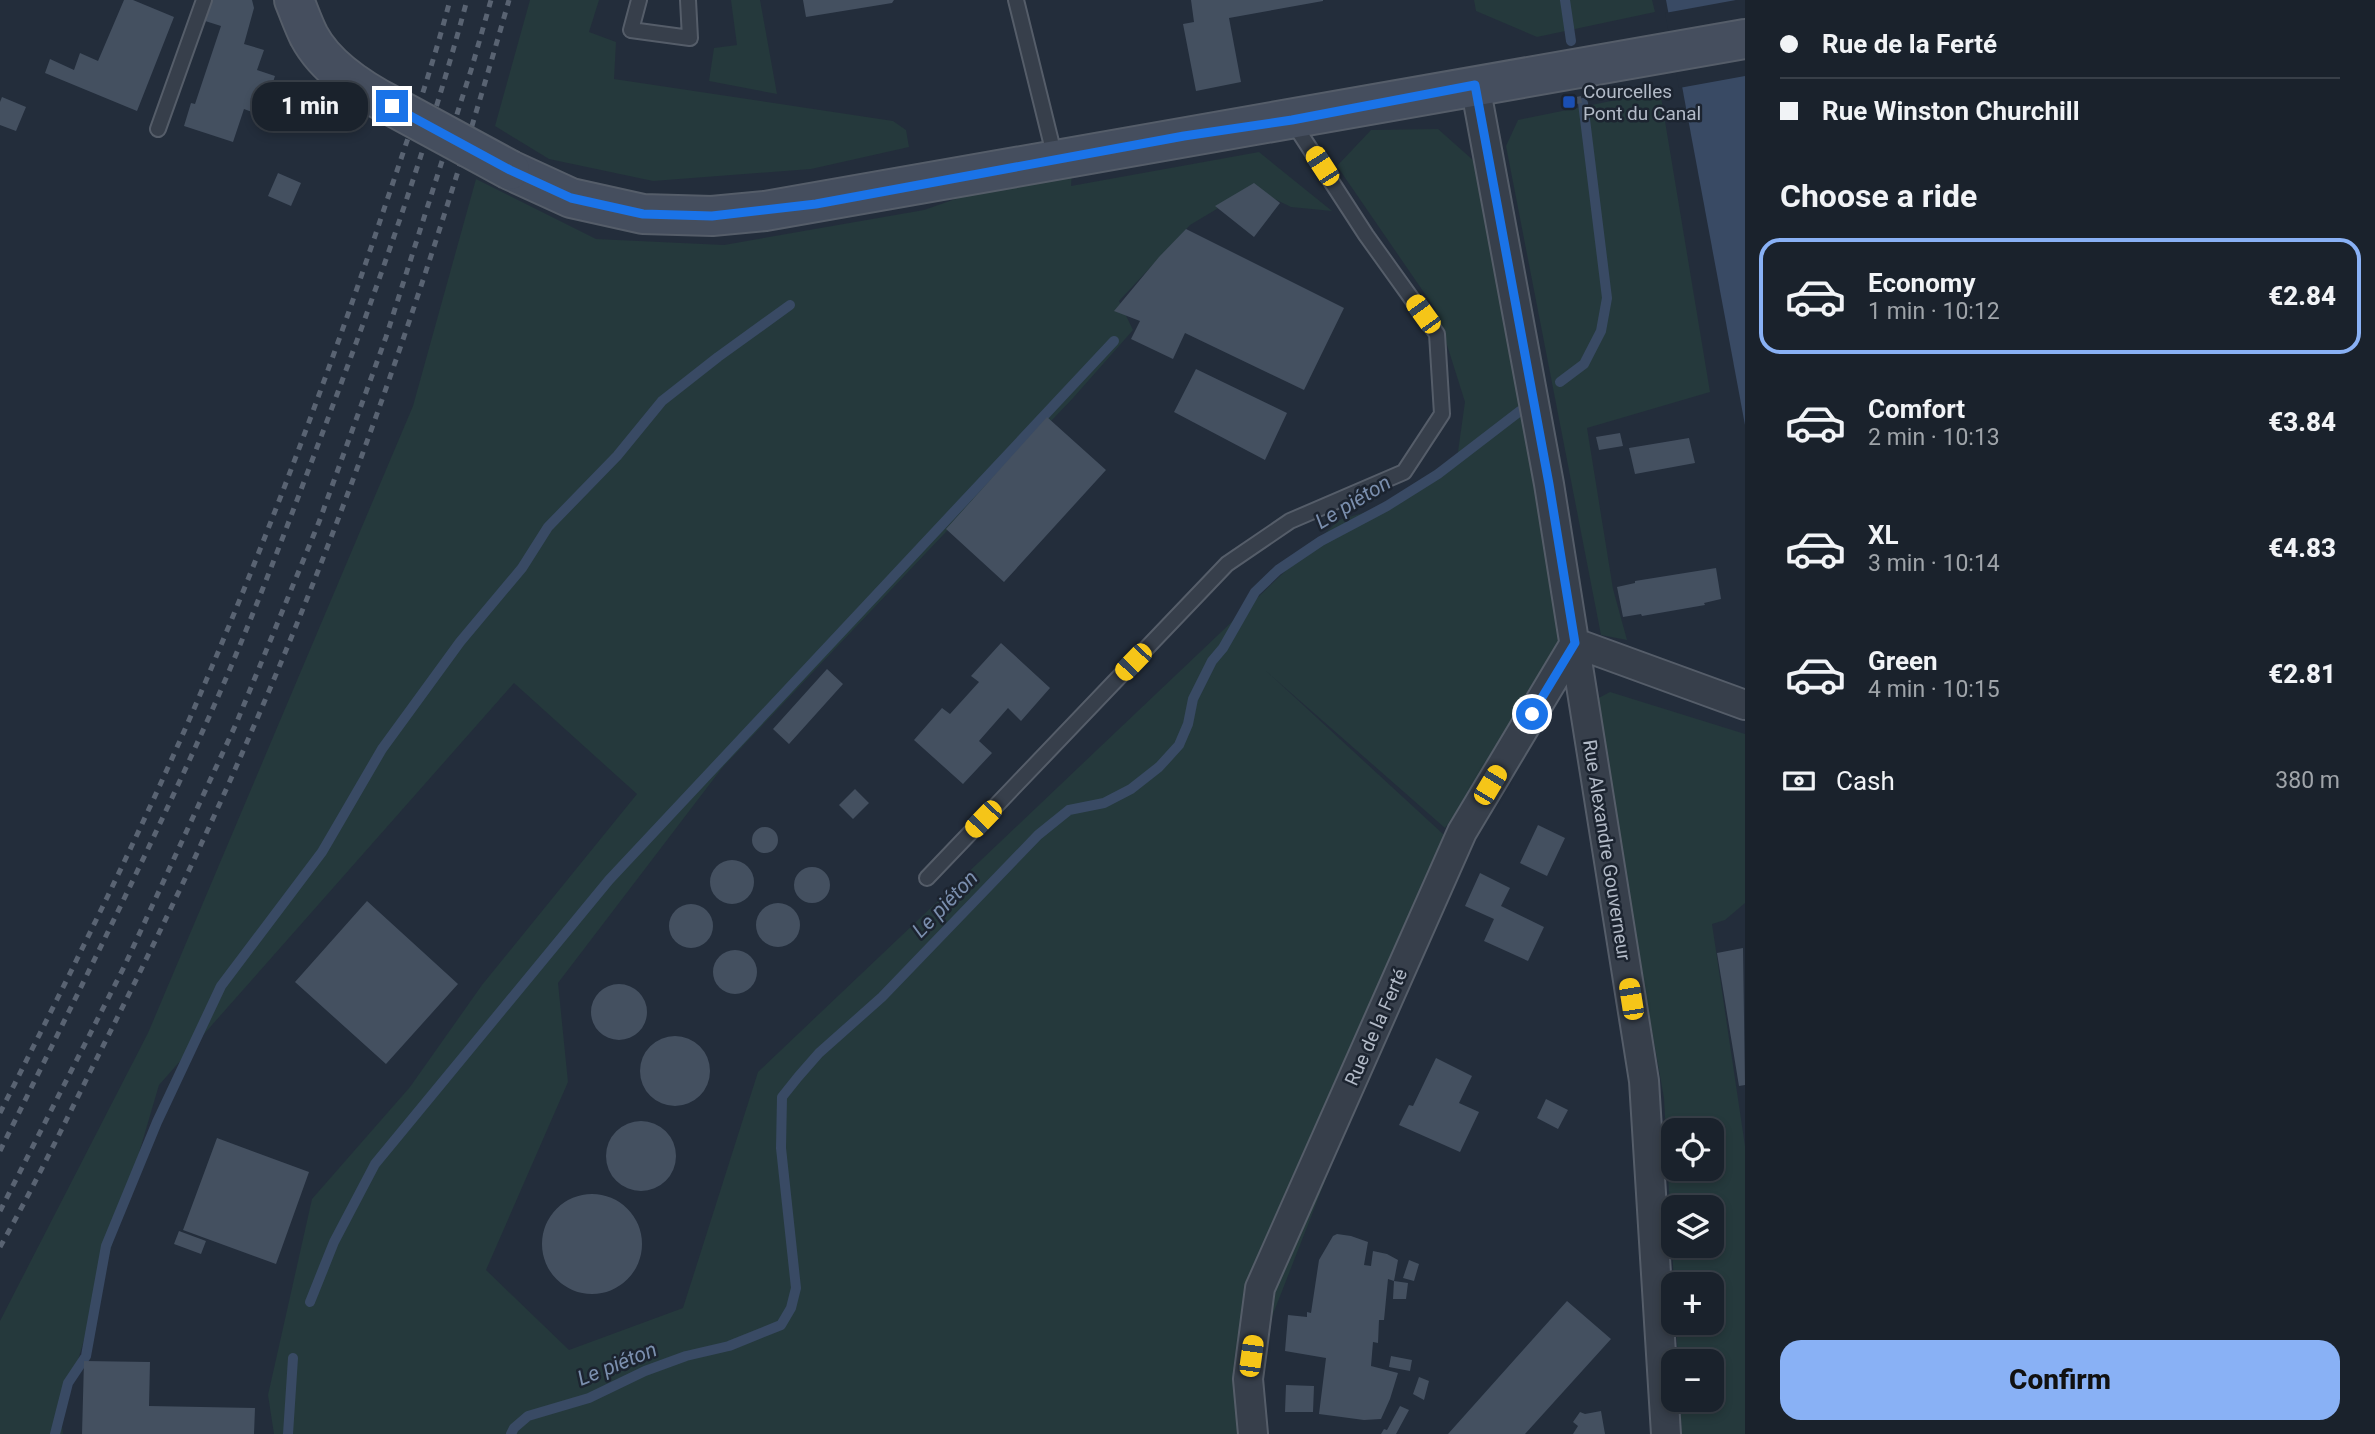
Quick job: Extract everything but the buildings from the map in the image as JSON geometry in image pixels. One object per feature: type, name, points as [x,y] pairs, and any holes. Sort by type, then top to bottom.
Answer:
[{"type":"main road","points":[[294,0],[310,38],[329,61],[359,89],[510,170],[571,198],[643,214],[712,216],[816,204],[1184,136],[1292,120],[1475,85],[1745,39]]},
{"type":"street","points":[[1475,85],[1549,484],[1575,643],[1745,705]]},
{"type":"street","name":"Rue de la Ferté","points":[[1253,1434],[1248,1379],[1260,1288],[1462,832],[1575,643]]},
{"type":"street","name":"Rue Alexandre Gouverneur","points":[[1575,643],[1644,1081],[1666,1434]]},
{"type":"lane","points":[[158,129],[204,0]]},
{"type":"lane","points":[[639,0],[631,30],[690,38],[688,0]]},
{"type":"lane","points":[[1016,0],[1055,161]]},
{"type":"lane","points":[[927,878],[1227,564],[1290,521],[1404,472],[1442,414],[1437,334],[1366,235],[1292,120]]},
{"type":"green space","points":[[530,0],[599,0],[589,32],[616,42],[614,79],[893,121],[906,130],[909,147],[811,169],[653,181],[549,159],[495,126]]},
{"type":"green space","points":[[731,0],[760,0],[777,94],[709,81],[714,48],[737,45]]},
{"type":"green space","points":[[1474,0],[1652,0],[1655,12],[1537,37],[1476,11]]},
{"type":"green space","points":[[1660,91],[1710,392],[1587,428],[1613,589],[1627,640],[1601,635],[1506,146],[1518,120]]},
{"type":"green space","points":[[1438,129],[1492,177],[1575,643],[1445,828],[1265,670],[1456,846],[1248,1378],[1257,1434],[274,1434],[268,1395],[312,1199],[410,1087],[482,985],[637,794],[514,683],[159,1085],[61,1418],[63,1434],[0,1434],[0,1321],[148,1033],[413,406],[476,179],[596,239],[724,245],[924,210],[1073,158],[1071,186],[1259,152],[1332,211],[1291,207],[1252,188],[1190,225],[1119,301],[1133,330],[1073,398],[722,768],[558,983],[568,1082],[486,1270],[569,1350],[683,1308],[758,1072],[1339,520],[1387,506],[1457,459],[1465,402],[1436,310],[1337,166],[1371,130]]},
{"type":"green space","points":[[1610,692],[1745,734],[1745,903],[1725,920],[1712,924],[1745,1146],[1745,1434],[1682,1434],[1681,1412],[1724,1412],[1724,1349],[1677,1349],[1677,1335],[1724,1335],[1724,1272],[1673,1272],[1673,1258],[1724,1258],[1724,1195],[1669,1195],[1668,1181],[1724,1181],[1724,1118],[1665,1118],[1664,1098],[1593,701]]},
{"type":"water","points":[[1666,0],[1745,0],[1745,425]]},
{"type":"pier","points":[[1745,0],[1745,76],[1679,88],[1665,13]]},
{"type":"waterway","name":"Le piéton","points":[[1565,0],[1571,41]]},
{"type":"waterway","name":"Le piéton","points":[[1560,382],[1584,364],[1601,331],[1607,298],[1583,103]]},
{"type":"waterway","points":[[55,1434],[68,1383],[86,1356],[106,1246],[157,1122],[221,986],[322,852],[382,749],[460,642],[522,568],[548,527],[617,456],[662,401],[790,305]]},
{"type":"waterway","points":[[310,1302],[334,1242],[375,1164],[609,880],[1114,341]]},
{"type":"waterway","name":"Le piéton","points":[[511,1434],[528,1416],[589,1398],[645,1371],[686,1356],[729,1346],[781,1325],[791,1308],[796,1288],[781,1148],[782,1097],[798,1077],[819,1053],[882,997],[1038,835],[1069,810],[1104,803],[1131,789],[1159,767],[1179,745],[1188,724],[1193,699],[1212,661],[1223,648],[1255,592],[1278,570],[1321,541],[1387,506],[1438,474],[1520,411]]},
{"type":"waterway","points":[[288,1434],[293,1358]]},
{"type":"railway","points":[[0,1113],[150,808],[244,589],[355,295],[414,119],[450,0]]},
{"type":"railway","points":[[0,1151],[158,827],[251,618],[378,283],[434,114],[467,0]]},
{"type":"railway","points":[[0,1211],[124,967],[236,724],[319,522],[386,337],[491,0]]},
{"type":"railway","points":[[0,1247],[173,905],[288,645],[392,372],[453,186],[509,0]]},
{"type":"place","name":"Courcelles Pont du Canal","points":[[1569,102]]},
{"type":"route","points":[[392,106],[510,170],[571,198],[643,214],[712,216],[816,204],[1475,85],[1549,484],[1575,643],[1532,714]]}]
